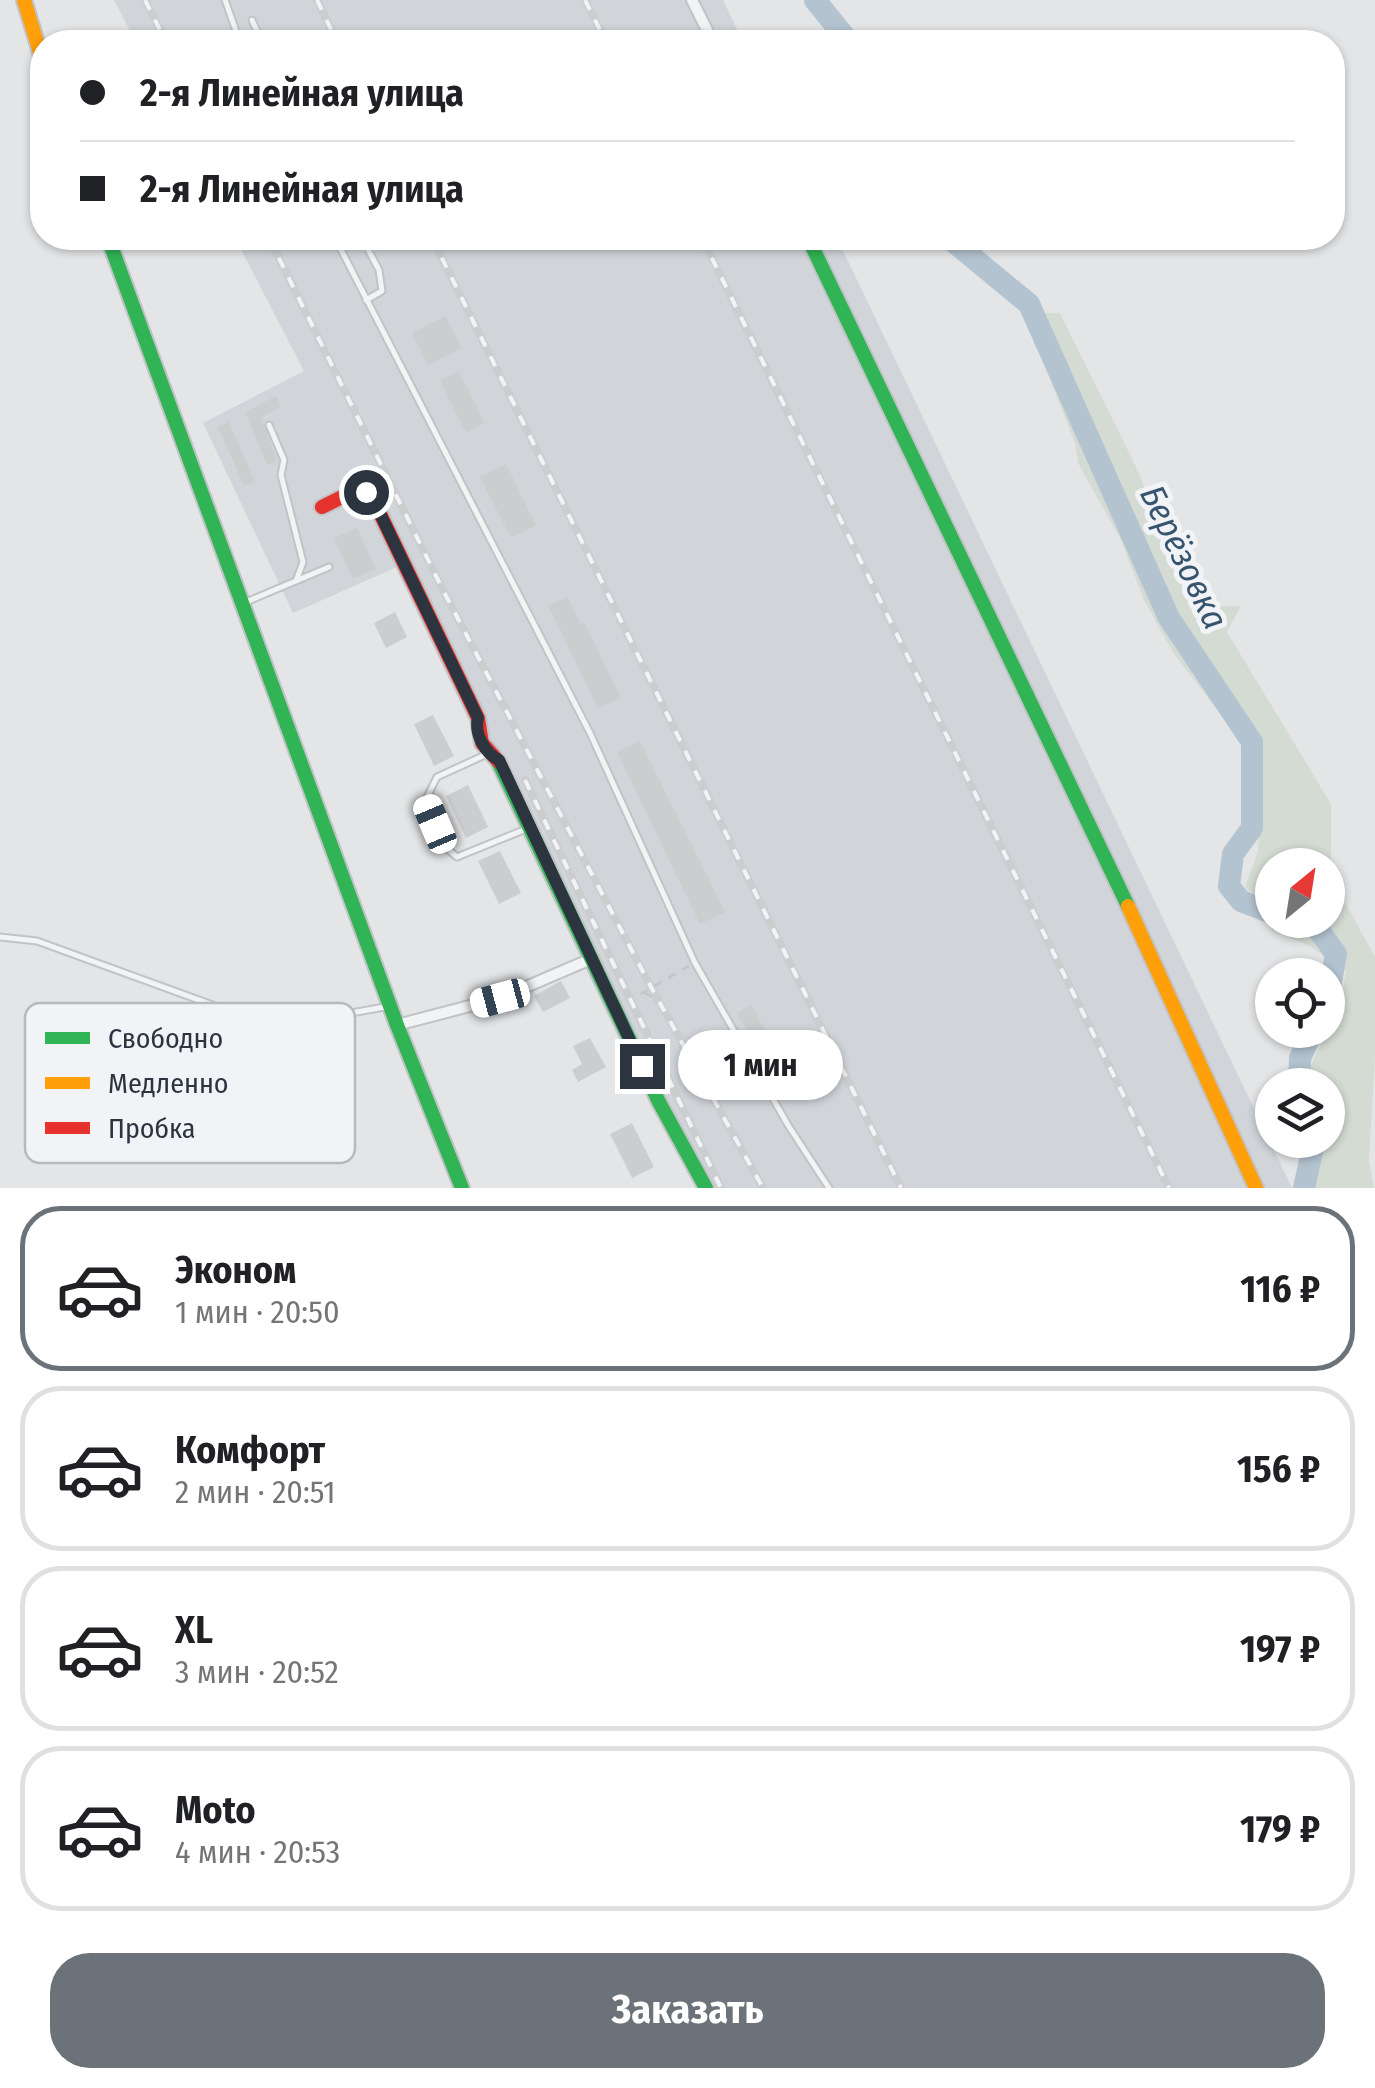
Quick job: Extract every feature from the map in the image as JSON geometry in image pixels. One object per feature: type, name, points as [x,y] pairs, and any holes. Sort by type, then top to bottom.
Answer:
[{"type":"street","points":[[24,0],[33,30]]},
{"type":"street","points":[[692,0],[707,30]]},
{"type":"street","points":[[112,250],[397,1025],[462,1188]]},
{"type":"street","points":[[814,250],[1111,869],[1256,1188]]},
{"type":"street","points":[[322,507],[354,491],[366,492],[374,501],[478,718],[476,726],[488,754],[499,760],[659,1102],[706,1188]]},
{"type":"street","points":[[397,1025],[500,998],[592,959]]},
{"type":"lane","points":[[225,0],[236,30]]},
{"type":"lane","points":[[252,20],[257,30]]},
{"type":"lane","points":[[341,250],[590,733],[695,963],[829,1188]]},
{"type":"lane","points":[[366,300],[382,291],[379,270],[368,250]]},
{"type":"lane","points":[[269,425],[284,460],[280,475],[303,562],[296,581]]},
{"type":"lane","points":[[243,603],[329,567]]},
{"type":"lane","points":[[488,754],[438,777],[425,801],[444,846],[456,857],[530,828]]},
{"type":"lane","points":[[0,937],[37,941],[208,1003]]},
{"type":"lane","points":[[355,1012],[390,1006]]},
{"type":"path","points":[[624,1004],[695,963]]},
{"type":"path","points":[[643,992],[655,998]]},
{"type":"shaded area","points":[[114,0],[723,0],[737,30],[130,30]]},
{"type":"shaded area","points":[[241,250],[843,250],[1255,1111],[1255,1158],[1278,1158],[1292,1188],[704,1188],[397,567],[293,613],[203,423],[304,371]]},
{"type":"shaded area","points":[[1044,313],[1060,313],[1136,467],[1166,539],[1205,607],[1241,606],[1227,632],[1331,804],[1331,848],[1258,848],[1260,793],[1243,743],[1174,654],[1144,600],[1121,540],[1078,463],[1075,443],[1042,359]]},
{"type":"shaded area","points":[[1255,859],[1255,895],[1245,887]]},
{"type":"shaded area","points":[[1345,902],[1375,957],[1369,1161],[1374,1188],[1306,1188],[1298,1174],[1300,1158],[1345,1158],[1345,1068],[1309,1068],[1319,1048],[1345,1048],[1345,958],[1327,958],[1290,938],[1345,938]]},
{"type":"building","points":[[445,316],[462,348],[428,365],[412,333]]},
{"type":"building","points":[[459,371],[485,423],[466,433],[440,380]]},
{"type":"building","points":[[276,396],[281,407],[261,417],[277,461],[267,465],[245,412]]},
{"type":"building","points":[[229,422],[255,482],[244,486],[218,427]]},
{"type":"building","points":[[506,464],[536,525],[511,538],[480,477]]},
{"type":"building","points":[[357,528],[376,569],[353,579],[334,538]]},
{"type":"building","points":[[568,597],[621,698],[598,708],[548,605]]},
{"type":"building","points":[[395,612],[407,637],[386,648],[374,623]]},
{"type":"building","points":[[433,715],[454,756],[434,766],[414,724]]},
{"type":"building","points":[[640,741],[725,912],[700,924],[617,752]]},
{"type":"building","points":[[468,785],[488,827],[466,838],[446,796]]},
{"type":"building","points":[[500,851],[521,893],[499,904],[478,861]]},
{"type":"building","points":[[561,981],[570,998],[543,1012],[534,996]]},
{"type":"building","points":[[752,1005],[766,1032],[752,1040],[737,1013]]},
{"type":"building","points":[[590,1038],[606,1067],[578,1082],[572,1070],[582,1064],[573,1046]]},
{"type":"building","points":[[632,1123],[654,1167],[632,1178],[610,1134]]},
{"type":"waterway","name":"Берёзовка","points":[[815,0],[839,30]]},
{"type":"waterway","name":"Берёзовка","points":[[964,250],[1029,304],[1169,618],[1252,742],[1252,828],[1233,854],[1229,886],[1241,901],[1255,906]]},
{"type":"waterway","name":"Берёзовка","points":[[1324,938],[1335,958]]},
{"type":"waterway","name":"Берёзовка","points":[[1300,1068],[1305,1048]]},
{"type":"waterway","name":"Берёзовка","points":[[1304,1188],[1311,1158]]},
{"type":"railway","points":[[145,0],[160,30]]},
{"type":"railway","points":[[317,0],[331,30]]},
{"type":"railway","points":[[585,0],[600,30]]},
{"type":"railway","points":[[275,250],[444,592],[651,987],[763,1188]]},
{"type":"railway","points":[[438,250],[901,1188]]},
{"type":"railway","points":[[708,250],[1169,1188]]},
{"type":"railway","points":[[525,780],[721,1188]]},
{"type":"traffic: fast","points":[[112,250],[397,1025],[462,1188]]},
{"type":"traffic: fast","points":[[814,250],[1128,906]]},
{"type":"traffic: fast","points":[[498,761],[659,1102],[706,1188]]},
{"type":"traffic: slow","points":[[24,0],[33,30]]},
{"type":"traffic: slow","points":[[1128,906],[1256,1188]]},
{"type":"traffic: jam","points":[[322,507],[354,491],[366,492],[374,501],[478,718],[482,743],[498,761]]},
{"type":"route","points":[[366,492],[374,501],[478,718],[476,726],[488,754],[499,760],[642,1066]]}]
